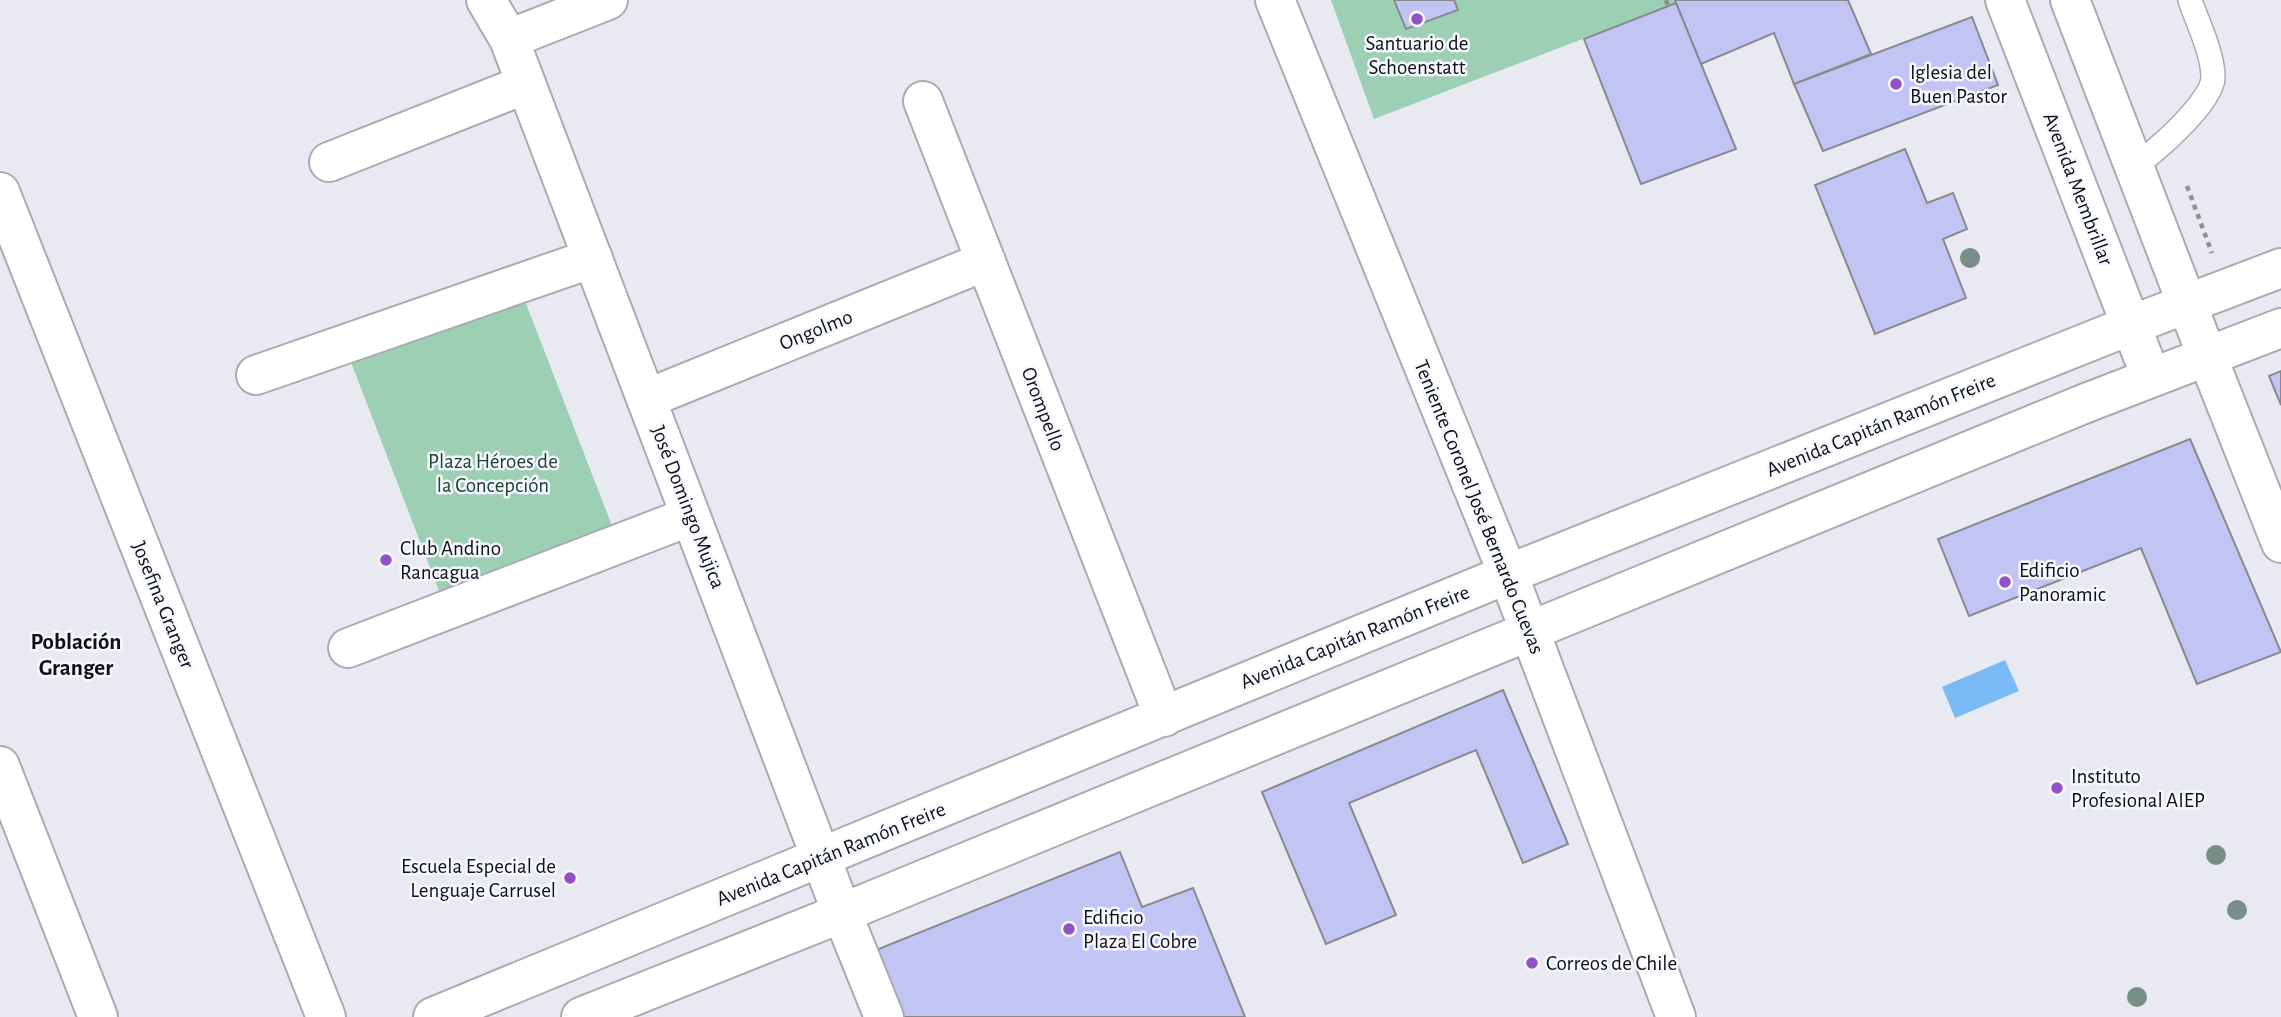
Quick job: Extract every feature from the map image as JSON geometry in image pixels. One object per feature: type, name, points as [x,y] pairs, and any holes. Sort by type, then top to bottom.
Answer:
[{"type":"street","name":"José Domingo Mujica","points":[[486,0],[509,39],[884,1017]]},
{"type":"street","points":[[509,39],[608,0]]},
{"type":"street","name":"Teniente Coronel José Bernardo Cuevas","points":[[1275,0],[1508,574],[1676,1017]]},
{"type":"street","name":"Avenida Membrillar","points":[[2005,0],[2151,377]]},
{"type":"street","points":[[2070,0],[2281,543]]},
{"type":"street","points":[[329,162],[526,84]]},
{"type":"street","name":"Orompello","points":[[923,101],[1164,717]]},
{"type":"street","name":"Josefina Granger","points":[[0,192],[326,1017]]},
{"type":"street","points":[[256,375],[593,258]]},
{"type":"street","name":"Ongolmo","points":[[646,399],[986,261]]},
{"type":"street","name":"Avenida Capitán Ramón Freire","points":[[433,1017],[822,859],[1508,574],[2281,268]]},
{"type":"street","points":[[581,1017],[842,913],[2151,377],[2281,328]]},
{"type":"street","points":[[348,648],[691,516]]},
{"type":"street","points":[[0,766],[98,1017]]},
{"type":"lane","points":[[2134,166],[2148,158],[2168,139],[2204,99],[2213,82],[2211,63],[2190,0]]},
{"type":"path","points":[[1666,0],[1668,6]]},
{"type":"green space","points":[[1331,0],[1675,0],[1676,3],[1374,119]]},
{"type":"green space","name":"Plaza Héroes de la Concepción","points":[[520,288],[614,531],[441,596],[347,352]]},
{"type":"water","points":[[2005,660],[2019,691],[1955,718],[1942,687]]},
{"type":"building","name":"Santuario de Schoenstatt","points":[[1394,0],[1454,0],[1458,10],[1406,29]]},
{"type":"building","points":[[1675,0],[1848,0],[1871,54],[1794,84],[1774,33],[1701,64]]},
{"type":"building","points":[[1676,3],[1736,149],[1641,184],[1584,39]]},
{"type":"building","name":"Iglesia del Buen Pastor","points":[[1972,17],[1998,85],[1823,151],[1794,84]]},
{"type":"building","points":[[1905,149],[1927,203],[1953,193],[1967,229],[1943,239],[1966,298],[1875,334],[1815,185]]},
{"type":"building","points":[[2281,371],[2281,405],[2269,376]]},
{"type":"building","name":"Edificio Panoramic","points":[[2190,439],[2281,652],[2197,684],[2141,548],[1969,616],[1938,539]]},
{"type":"building","points":[[1503,690],[1568,844],[1523,863],[1476,750],[1349,803],[1396,915],[1326,944],[1262,792]]},
{"type":"building","name":"Edificio Plaza El Cobre","points":[[1120,852],[1142,907],[1193,888],[1245,1017],[903,1017],[876,950]]},
{"type":"place","name":"Santuario de Schoenstatt","points":[[1417,19]]},
{"type":"place","name":"Iglesia del Buen Pastor","points":[[1896,84]]},
{"type":"place","name":"Club Andino Rancagua","points":[[386,560]]},
{"type":"place","name":"Edificio Panoramic","points":[[2005,582]]},
{"type":"place","name":"Instituto Profesional AIEP","points":[[2057,788]]},
{"type":"place","name":"Escuela Especial de Lenguaje Carrusel","points":[[570,878]]},
{"type":"place","name":"Edificio Plaza El Cobre","points":[[1069,929]]},
{"type":"place","name":"Correos de Chile","points":[[1532,963]]},
{"type":"district","name":"Población Granger","points":[[76,655]]}]
